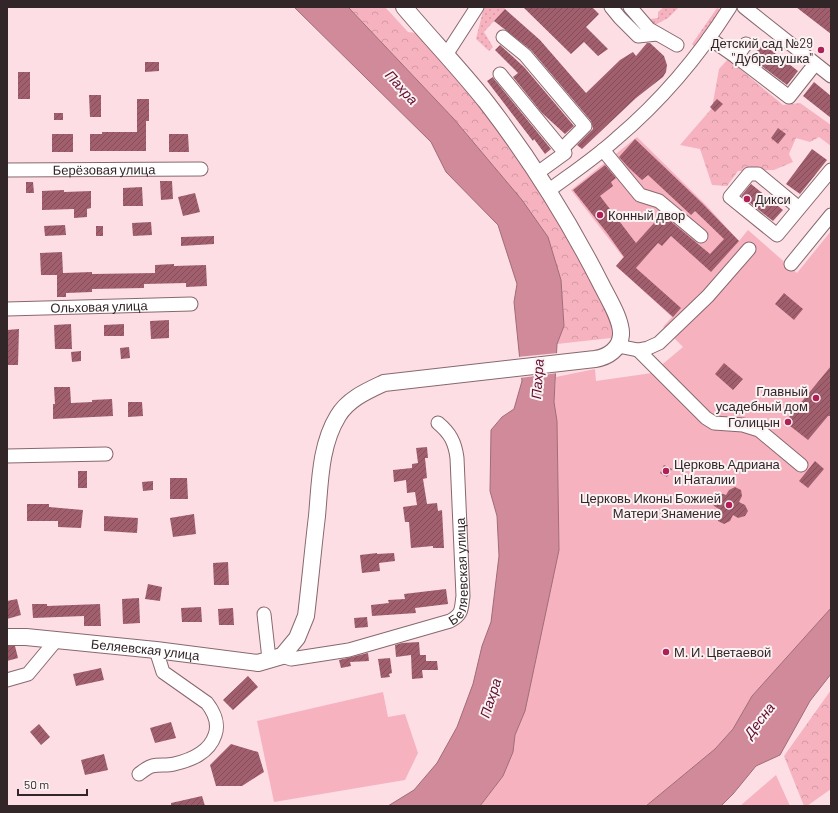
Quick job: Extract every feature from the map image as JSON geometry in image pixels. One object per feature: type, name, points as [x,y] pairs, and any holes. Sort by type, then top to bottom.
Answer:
[{"type":"main road","points":[[276,658],[297,638],[306,616],[322,467],[330,431],[339,414],[352,400],[368,390],[384,383],[595,360],[611,354],[618,346],[621,334],[616,314],[595,273],[548,191],[449,51],[404,7]]},
{"type":"main road","name":"Беляевская улица","points":[[7,637],[26,637],[156,650],[258,663],[276,658]]},
{"type":"street","points":[[449,51],[477,7]]},
{"type":"street","points":[[611,7],[638,36],[653,32]]},
{"type":"street","points":[[630,7],[653,32],[676,45]]},
{"type":"street","points":[[548,191],[603,150],[656,102],[681,74],[709,38],[730,7]]},
{"type":"street","points":[[744,7],[788,37],[815,64],[830,72]]},
{"type":"street","points":[[449,51],[451,33]]},
{"type":"street","points":[[503,37],[525,55],[585,126],[562,149]]},
{"type":"street","points":[[709,38],[789,97],[815,64]]},
{"type":"street","points":[[736,57],[746,44]]},
{"type":"street","points":[[500,74],[565,153],[536,174]]},
{"type":"street","points":[[603,150],[640,195],[658,201],[702,236]]},
{"type":"street","name":"Берёзовая улица","points":[[7,170],[201,169]]},
{"type":"street","points":[[800,208],[758,174],[749,174],[730,197],[777,235],[800,208],[831,170]]},
{"type":"street","points":[[791,264],[831,215]]},
{"type":"street","points":[[618,346],[638,350],[648,348],[659,343],[708,296],[749,249]]},
{"type":"street","name":"Ольховая улица","points":[[7,309],[191,304]]},
{"type":"street","points":[[638,350],[706,418],[714,423],[743,425],[759,430],[801,465]]},
{"type":"street","name":"Беляевская улица","points":[[276,658],[291,659],[349,650],[450,621],[459,616],[462,608],[463,596],[457,458],[453,440],[438,423]]},
{"type":"street","points":[[7,456],[106,454]]},
{"type":"street","points":[[264,614],[276,658]]},
{"type":"street","points":[[7,680],[28,674],[53,644]]},
{"type":"street","points":[[139,774],[152,766],[173,764],[196,756],[206,750],[213,741],[216,731],[216,718],[210,707],[163,672],[156,650]]},
{"type":"green space","points":[[348,7],[385,7],[408,32],[429,35],[486,103],[620,326],[611,338],[557,344],[564,326],[561,280],[548,237],[522,200],[453,118]]},
{"type":"green space","points":[[484,7],[504,7],[505,9],[484,32],[493,47],[489,51],[476,39]]},
{"type":"green space","points":[[664,7],[679,7],[668,18],[655,25],[650,19],[658,18],[658,12]]},
{"type":"green space","points":[[717,8],[719,9],[720,14],[696,48],[692,44]]},
{"type":"green space","points":[[728,59],[783,105],[800,103],[831,125],[831,146],[819,137],[810,142],[796,138],[789,154],[793,162],[774,170],[738,171],[727,186],[712,185],[700,149],[680,145],[712,108],[719,69]]},
{"type":"green space","points":[[637,137],[706,205],[739,241],[748,230],[797,273],[831,231],[831,608],[752,696],[733,729],[715,749],[646,806],[480,806],[503,776],[513,752],[515,735],[525,711],[559,550],[557,421],[554,402],[556,377],[595,369],[596,381],[652,373],[683,347],[663,327],[672,317],[616,266],[623,257],[571,190]]},
{"type":"green space","points":[[831,690],[831,789],[807,806],[804,806],[784,756]]},
{"type":"green space","points":[[383,692],[388,717],[405,714],[418,753],[405,780],[274,802],[257,721]]},
{"type":"green space","points":[[776,775],[790,806],[740,806]]},
{"type":"water","name":"Пахра","points":[[294,7],[348,7],[453,118],[522,200],[548,237],[561,280],[564,326],[557,344],[554,402],[557,421],[559,550],[525,711],[515,735],[513,752],[503,776],[480,806],[388,806],[414,790],[437,763],[457,727],[473,684],[482,646],[491,622],[499,556],[497,516],[490,491],[491,430],[502,417],[514,409],[522,381],[514,302],[517,284],[498,225],[446,172],[431,142]]},
{"type":"water","name":"Десна","points":[[831,608],[831,674],[810,701],[780,755],[756,766],[721,806],[646,806],[715,749],[733,729],[752,696]]},
{"type":"pier","points":[[558,353],[558,373],[520,378],[517,357]]},
{"type":"building","points":[[523,7],[592,7],[599,14],[586,27],[608,49],[598,56],[584,42],[571,54]]},
{"type":"building","points":[[796,7],[831,7],[831,34]]},
{"type":"building","points":[[505,9],[540,40],[586,93],[620,60],[633,52],[636,56],[647,43],[650,43],[664,56],[667,65],[666,72],[663,77],[636,98],[582,149],[577,145],[593,129],[591,121],[531,50],[494,21]]},
{"type":"building","points":[[763,44],[798,71],[787,85],[751,58]]},
{"type":"building","points":[[500,45],[524,67],[574,126],[565,134],[542,113],[513,77],[518,73],[495,50]]},
{"type":"building","points":[[145,62],[159,62],[159,71],[145,72]]},
{"type":"building","points":[[18,72],[30,72],[30,99],[18,99]]},
{"type":"building","points":[[493,77],[551,149],[545,154],[534,139],[533,141],[487,81]]},
{"type":"building","points":[[814,82],[831,96],[831,118],[803,96]]},
{"type":"building","points":[[89,95],[101,95],[101,117],[90,117]]},
{"type":"building","points":[[137,99],[149,99],[149,121],[146,121],[146,151],[90,151],[90,134],[102,134],[102,132],[137,132]]},
{"type":"building","points":[[717,99],[723,104],[715,112],[710,107]]},
{"type":"building","points":[[54,113],[63,113],[63,120],[54,120]]},
{"type":"building","points":[[778,128],[786,134],[778,144],[771,138]]},
{"type":"building","points":[[52,134],[73,134],[73,152],[52,152]]},
{"type":"building","points":[[169,134],[188,134],[189,152],[169,152]]},
{"type":"building","points":[[635,139],[702,203],[739,241],[711,272],[671,236],[662,246],[658,243],[636,268],[681,308],[673,317],[616,266],[624,257],[573,190],[605,165],[616,178],[611,182],[613,186],[600,196],[636,243],[662,214],[710,254],[724,239],[695,211],[691,215],[648,175],[642,180],[619,157]]},
{"type":"building","points":[[812,149],[827,160],[800,194],[786,184]]},
{"type":"building","points":[[160,181],[172,181],[173,199],[161,200]]},
{"type":"building","points":[[26,182],[33,182],[34,193],[26,193]]},
{"type":"building","points":[[751,184],[783,210],[773,221],[741,196]]},
{"type":"building","points":[[142,187],[143,206],[123,206],[123,188]]},
{"type":"building","points":[[64,190],[64,192],[91,191],[91,208],[87,209],[87,217],[74,218],[74,209],[42,210],[42,191]]},
{"type":"building","points":[[195,193],[200,212],[183,216],[178,197]]},
{"type":"building","points":[[151,222],[152,235],[133,236],[132,223]]},
{"type":"building","points":[[65,225],[66,235],[45,236],[44,226]]},
{"type":"building","points":[[96,226],[103,226],[103,236],[96,236]]},
{"type":"building","points":[[214,236],[214,244],[181,246],[181,237]]},
{"type":"building","points":[[62,252],[63,273],[155,273],[155,265],[206,265],[207,286],[186,287],[186,283],[144,284],[144,288],[92,289],[92,292],[66,293],[66,297],[57,297],[57,275],[41,275],[40,253]]},
{"type":"building","points":[[784,293],[803,309],[794,320],[775,304]]},
{"type":"building","points":[[169,320],[169,338],[151,339],[150,321]]},
{"type":"building","points":[[71,324],[72,349],[55,349],[54,325]]},
{"type":"building","points":[[124,324],[124,336],[104,336],[104,325]]},
{"type":"building","points":[[19,329],[18,365],[7,365],[7,330]]},
{"type":"building","points":[[129,347],[130,358],[121,359],[120,348]]},
{"type":"building","points":[[81,351],[81,361],[72,362],[71,352]]},
{"type":"building","points":[[724,363],[743,379],[733,390],[715,374]]},
{"type":"building","points":[[831,366],[831,416],[828,416],[808,440],[785,422]]},
{"type":"building","points":[[54,387],[70,387],[71,403],[112,399],[113,416],[53,419],[53,404],[55,404]]},
{"type":"building","points":[[128,402],[142,402],[143,416],[128,417]]},
{"type":"building","points":[[427,447],[428,458],[425,458],[427,478],[423,479],[427,504],[437,503],[438,511],[442,510],[444,548],[433,548],[433,546],[411,548],[409,522],[405,522],[403,507],[417,505],[415,492],[407,493],[406,480],[394,482],[393,470],[412,468],[412,464],[418,463],[416,448]]},
{"type":"building","points":[[815,461],[824,469],[808,488],[799,481]]},
{"type":"building","name":"Церковь Адриана и Наталии","points":[[664,465],[672,469],[667,477],[660,473]]},
{"type":"building","points":[[78,471],[87,471],[87,488],[78,488]]},
{"type":"building","points":[[170,478],[187,478],[188,499],[170,499]]},
{"type":"building","points":[[153,481],[153,490],[143,491],[142,482]]},
{"type":"building","name":"Церковь Иконы Божией Матери Знамение","points":[[735,487],[741,490],[742,496],[739,502],[745,505],[748,511],[745,516],[738,518],[733,515],[730,521],[724,524],[718,521],[717,514],[719,509],[714,506],[711,499],[713,495],[720,493],[726,495],[729,490]]},
{"type":"building","points":[[27,504],[49,504],[49,507],[83,510],[81,528],[58,527],[58,521],[27,521]]},
{"type":"building","points":[[194,514],[196,534],[173,537],[170,518]]},
{"type":"building","points":[[104,516],[138,518],[137,533],[104,531]]},
{"type":"building","points":[[394,553],[395,561],[379,563],[380,571],[362,573],[360,555]]},
{"type":"building","points":[[228,562],[229,585],[214,585],[213,563]]},
{"type":"building","points":[[148,584],[162,587],[160,601],[145,599]]},
{"type":"building","points":[[446,589],[448,604],[415,608],[416,613],[372,616],[371,605],[389,603],[388,600],[405,599],[404,594]]},
{"type":"building","points":[[139,598],[140,623],[123,624],[122,599]]},
{"type":"building","points":[[17,599],[21,615],[7,619],[7,601]]},
{"type":"building","points":[[32,604],[47,604],[47,606],[100,604],[101,626],[84,626],[84,616],[33,618]]},
{"type":"building","points":[[201,607],[202,622],[182,622],[181,608]]},
{"type":"building","points":[[233,608],[234,625],[219,625],[218,609]]},
{"type":"building","points":[[367,617],[368,627],[355,628],[354,618]]},
{"type":"building","points":[[419,642],[420,655],[426,655],[426,661],[437,661],[438,670],[422,670],[423,678],[412,679],[411,655],[396,657],[395,645]]},
{"type":"building","points":[[7,646],[15,646],[18,658],[7,661]]},
{"type":"building","points":[[368,653],[369,661],[350,662],[351,666],[341,668],[339,660]]},
{"type":"building","points":[[390,658],[392,673],[389,674],[390,677],[381,678],[378,659]]},
{"type":"building","points":[[101,668],[104,680],[76,686],[73,674]]},
{"type":"building","points":[[248,676],[258,687],[233,710],[223,700]]},
{"type":"building","points":[[171,722],[176,738],[155,743],[150,728]]},
{"type":"building","points":[[39,724],[50,737],[41,745],[30,732]]},
{"type":"building","points":[[231,744],[258,752],[264,772],[242,786],[216,786],[210,765]]},
{"type":"building","points":[[104,754],[108,770],[85,775],[81,760]]},
{"type":"building","points":[[202,796],[205,806],[171,806],[171,803]]},
{"type":"place","name":"Детский сад №29 \"Дубравушка\"","points":[[821,50]]},
{"type":"place","name":"Дикси","points":[[747,199]]},
{"type":"place","name":"Конный двор","points":[[600,215]]},
{"type":"place","name":"Главный усадебный дом","points":[[816,398]]},
{"type":"place","name":"Голицын","points":[[788,422]]},
{"type":"place","name":"Церковь Адриана и Наталии","points":[[666,471]]},
{"type":"place","name":"Церковь Иконы Божией Матери Знамение","points":[[729,505]]},
{"type":"place","name":"М. И. Цветаевой","points":[[666,652]]}]
